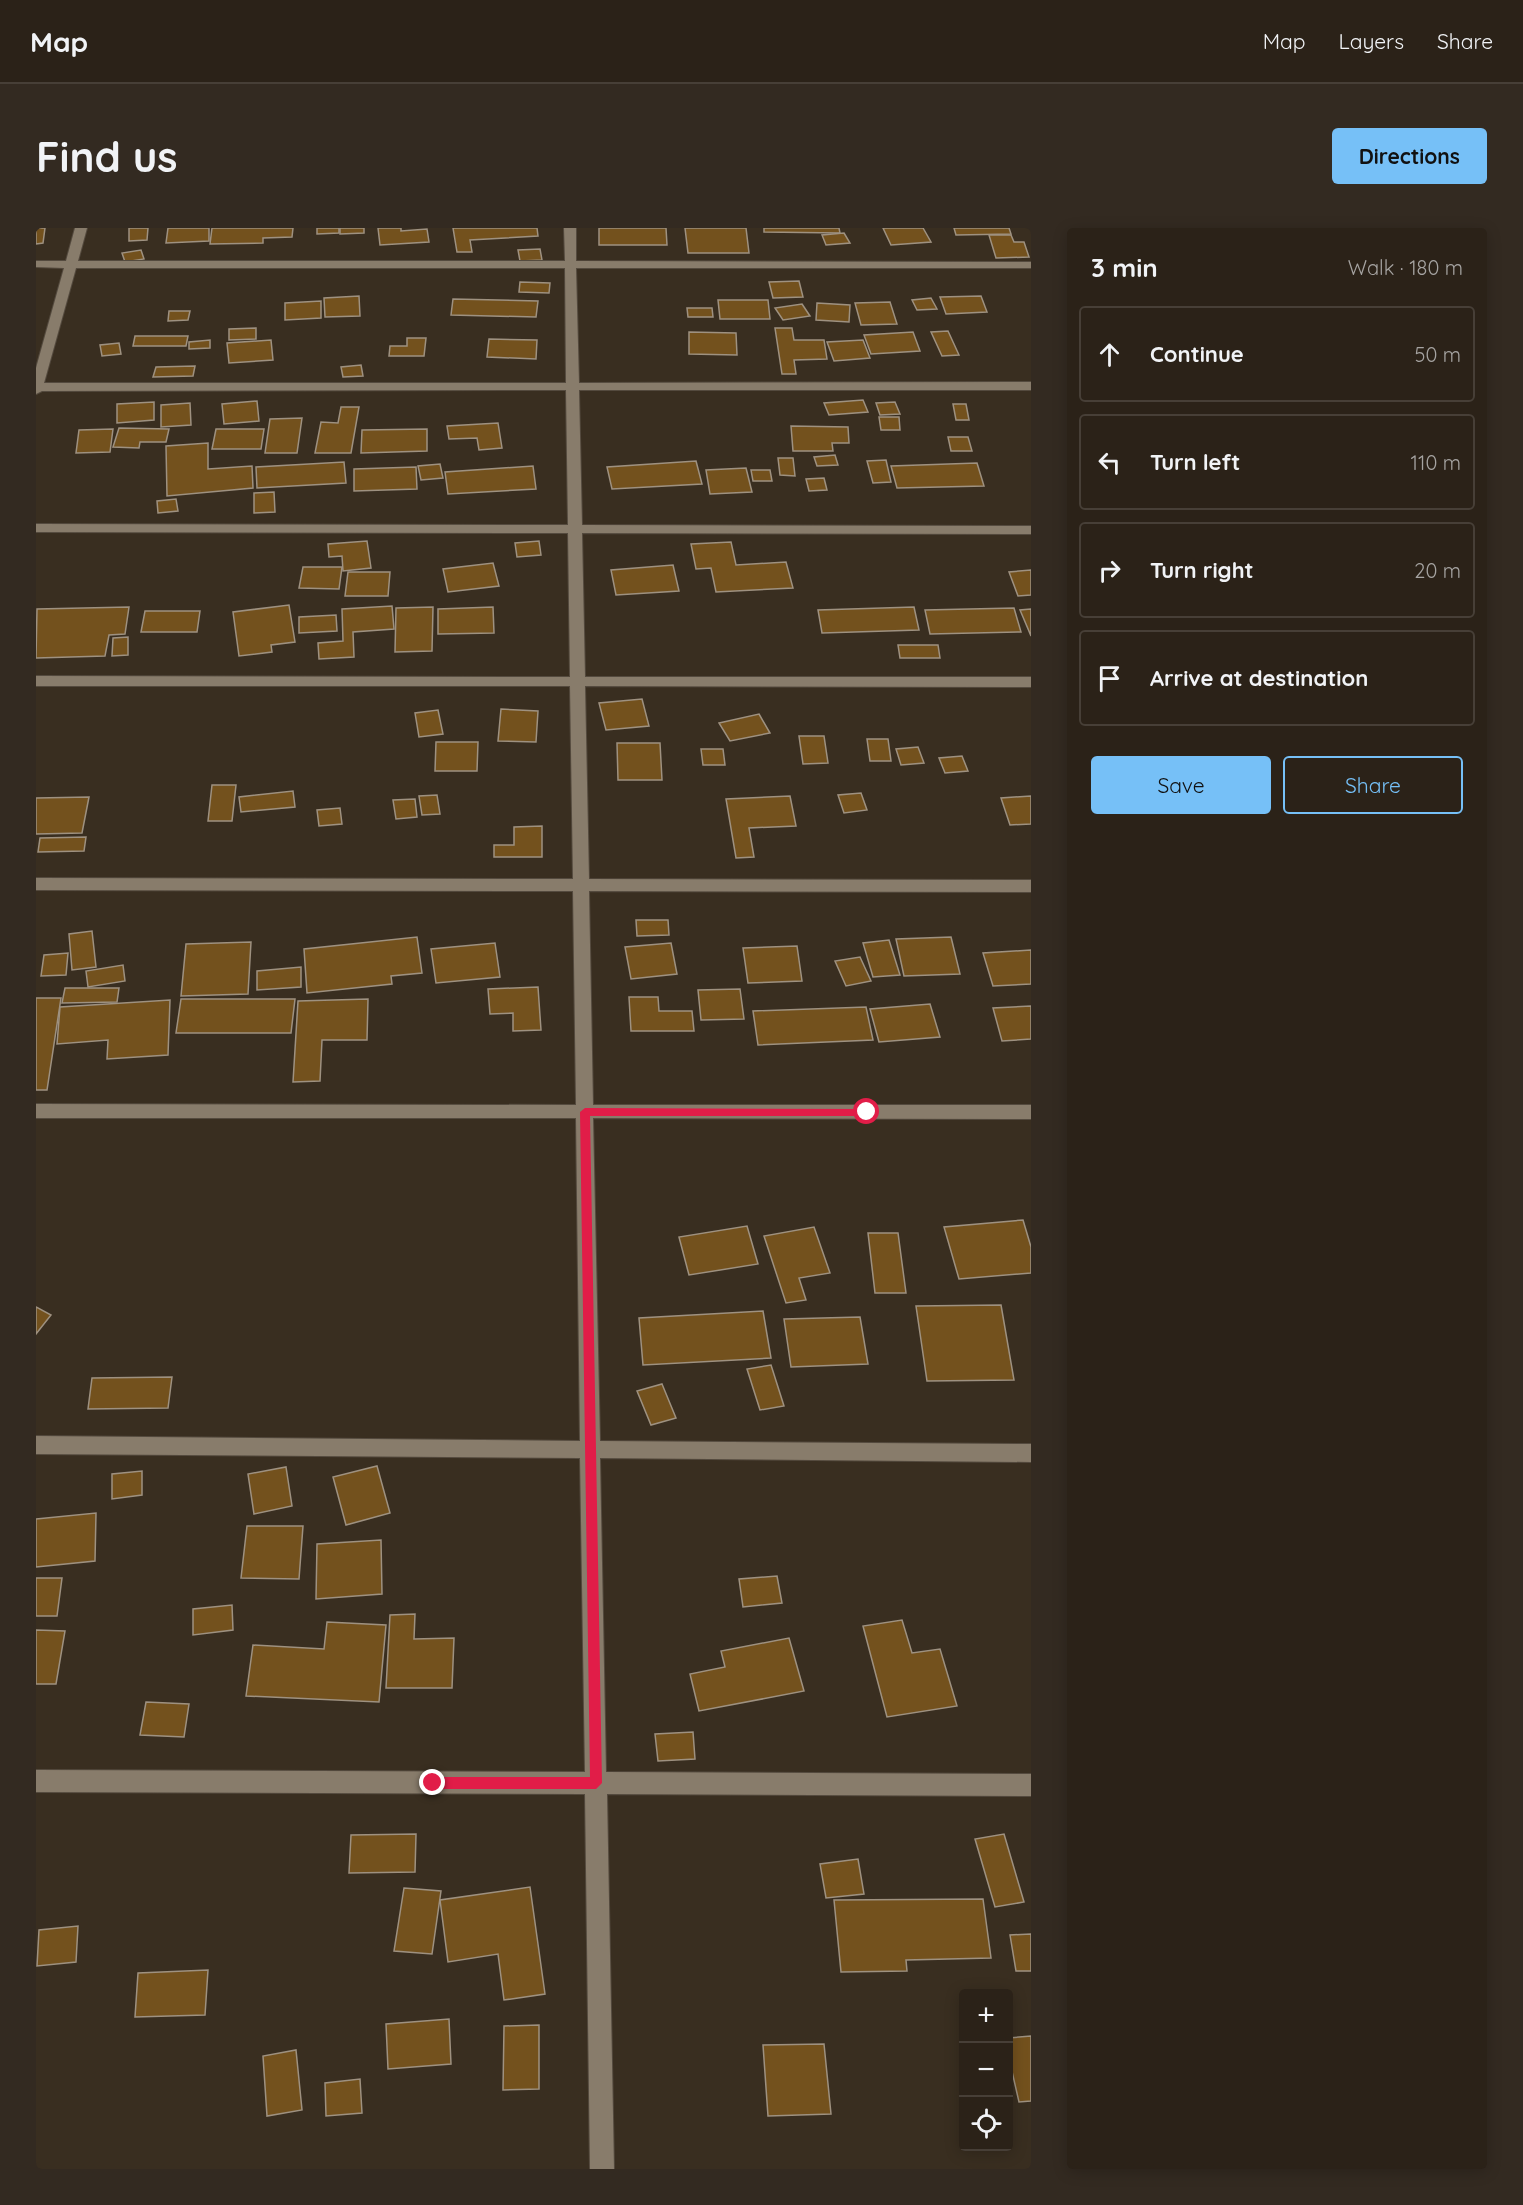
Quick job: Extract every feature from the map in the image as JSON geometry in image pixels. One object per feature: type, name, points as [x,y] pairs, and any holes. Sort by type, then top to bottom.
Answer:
[{"type":"street","points":[[81,228],[36,388],[1031,386]]},
{"type":"street","points":[[570,228],[602,2169]]},
{"type":"street","points":[[36,264],[1031,265]]},
{"type":"street","points":[[36,528],[1031,530]]},
{"type":"street","points":[[36,681],[1031,682]]},
{"type":"street","points":[[36,884],[1031,886]]},
{"type":"street","points":[[36,1111],[1031,1112]]},
{"type":"street","points":[[36,1445],[1031,1453]]},
{"type":"street","points":[[36,1781],[1031,1785]]},
{"type":"building","points":[[36,228],[45,228],[43,243],[36,244]]},
{"type":"building","points":[[129,228],[148,228],[147,240],[129,241]]},
{"type":"building","points":[[168,228],[209,228],[209,241],[166,243]]},
{"type":"building","points":[[212,228],[293,228],[292,237],[263,238],[263,243],[210,244]]},
{"type":"building","points":[[317,228],[339,228],[339,233],[317,234]]},
{"type":"building","points":[[340,228],[364,228],[364,233],[340,234]]},
{"type":"building","points":[[378,228],[401,228],[401,231],[427,229],[429,242],[380,245]]},
{"type":"building","points":[[453,228],[537,228],[538,236],[470,240],[472,252],[457,252]]},
{"type":"building","points":[[599,228],[666,228],[667,245],[599,245]]},
{"type":"building","points":[[685,228],[746,228],[749,253],[688,253]]},
{"type":"building","points":[[764,228],[839,228],[840,233],[764,232]]},
{"type":"building","points":[[883,228],[923,228],[931,242],[891,245]]},
{"type":"building","points":[[954,228],[1009,228],[1011,234],[956,235]]},
{"type":"building","points":[[844,233],[850,243],[826,245],[822,235]]},
{"type":"building","points":[[989,235],[1011,235],[1014,242],[1024,242],[1029,257],[996,258]]},
{"type":"building","points":[[540,249],[542,260],[520,261],[518,250]]},
{"type":"building","points":[[141,250],[144,259],[125,262],[122,253]]},
{"type":"building","points":[[799,281],[803,297],[773,298],[769,282]]},
{"type":"building","points":[[520,282],[550,283],[549,293],[519,292]]},
{"type":"building","points":[[359,296],[360,316],[325,317],[324,298]]},
{"type":"building","points":[[981,296],[987,312],[946,314],[940,297]]},
{"type":"building","points":[[931,298],[937,309],[917,310],[912,300]]},
{"type":"building","points":[[453,299],[538,301],[536,317],[451,315]]},
{"type":"building","points":[[718,300],[768,300],[770,319],[720,319]]},
{"type":"building","points":[[321,301],[321,318],[285,320],[285,303]]},
{"type":"building","points":[[890,302],[897,324],[861,325],[855,303]]},
{"type":"building","points":[[817,303],[850,305],[849,322],[816,320]]},
{"type":"building","points":[[802,304],[810,316],[783,320],[775,308]]},
{"type":"building","points":[[687,308],[712,308],[713,317],[688,317]]},
{"type":"building","points":[[169,311],[190,311],[188,320],[168,321]]},
{"type":"building","points":[[256,328],[256,339],[229,340],[229,329]]},
{"type":"building","points":[[775,328],[792,328],[794,340],[824,340],[827,359],[794,360],[796,374],[782,374]]},
{"type":"building","points":[[948,331],[959,355],[942,356],[931,332]]},
{"type":"building","points":[[689,332],[736,333],[737,355],[689,354]]},
{"type":"building","points":[[913,332],[920,351],[871,354],[864,335]]},
{"type":"building","points":[[135,336],[188,336],[186,346],[133,346]]},
{"type":"building","points":[[407,338],[426,338],[424,356],[389,356],[390,346],[407,346]]},
{"type":"building","points":[[489,339],[537,340],[536,359],[487,357]]},
{"type":"building","points":[[210,340],[210,348],[189,349],[189,342]]},
{"type":"building","points":[[271,340],[273,360],[229,363],[227,343]]},
{"type":"building","points":[[863,340],[870,358],[834,361],[827,342]]},
{"type":"building","points":[[119,343],[121,354],[102,356],[100,345]]},
{"type":"building","points":[[361,365],[363,376],[343,377],[341,367]]},
{"type":"building","points":[[195,366],[193,376],[153,377],[156,367]]},
{"type":"building","points":[[863,400],[868,412],[829,415],[824,403]]},
{"type":"building","points":[[257,401],[259,421],[224,424],[222,404]]},
{"type":"building","points":[[154,402],[154,420],[117,423],[117,404]]},
{"type":"building","points":[[895,402],[900,414],[880,415],[876,403]]},
{"type":"building","points":[[190,403],[191,425],[161,427],[161,405]]},
{"type":"building","points":[[953,404],[966,404],[969,420],[956,420]]},
{"type":"building","points":[[341,407],[359,407],[351,453],[315,453],[321,422],[338,423]]},
{"type":"building","points":[[879,417],[899,417],[900,430],[881,430]]},
{"type":"building","points":[[302,418],[297,453],[265,453],[270,419]]},
{"type":"building","points":[[498,423],[502,448],[479,450],[477,438],[449,439],[447,426]]},
{"type":"building","points":[[791,426],[848,427],[849,443],[832,443],[833,451],[793,451]]},
{"type":"building","points":[[119,428],[169,429],[166,442],[140,442],[139,448],[113,447]]},
{"type":"building","points":[[113,429],[110,452],[76,453],[79,430]]},
{"type":"building","points":[[216,429],[264,429],[261,449],[212,449]]},
{"type":"building","points":[[427,429],[427,451],[361,453],[362,430]]},
{"type":"building","points":[[948,437],[968,437],[972,451],[951,451]]},
{"type":"building","points":[[208,443],[208,469],[252,466],[253,488],[167,496],[166,446]]},
{"type":"building","points":[[835,455],[838,465],[817,466],[814,457]]},
{"type":"building","points":[[778,458],[793,458],[795,476],[780,475]]},
{"type":"building","points":[[886,460],[891,482],[873,483],[867,461]]},
{"type":"building","points":[[696,461],[702,484],[612,489],[607,467]]},
{"type":"building","points":[[344,462],[346,483],[257,488],[256,467]]},
{"type":"building","points":[[977,463],[984,486],[897,488],[891,466]]},
{"type":"building","points":[[440,464],[443,478],[421,480],[418,466]]},
{"type":"building","points":[[533,466],[536,489],[448,494],[445,472]]},
{"type":"building","points":[[416,467],[417,489],[354,491],[354,469]]},
{"type":"building","points":[[746,468],[752,492],[710,494],[706,470]]},
{"type":"building","points":[[751,470],[770,470],[772,481],[753,481]]},
{"type":"building","points":[[824,478],[827,490],[809,491],[806,479]]},
{"type":"building","points":[[274,492],[275,512],[254,513],[254,493]]},
{"type":"building","points":[[176,499],[178,511],[158,513],[157,501]]},
{"type":"building","points":[[367,541],[371,568],[343,571],[342,556],[329,557],[328,544]]},
{"type":"building","points":[[539,541],[541,555],[517,557],[515,543]]},
{"type":"building","points":[[731,542],[736,565],[786,562],[793,588],[716,592],[711,568],[696,569],[691,544]]},
{"type":"building","points":[[493,563],[499,586],[448,592],[443,569]]},
{"type":"building","points":[[673,565],[679,591],[616,595],[611,570]]},
{"type":"building","points":[[303,567],[342,567],[339,589],[299,588]]},
{"type":"building","points":[[1031,570],[1031,595],[1018,596],[1009,572]]},
{"type":"building","points":[[348,572],[390,572],[388,596],[345,596]]},
{"type":"building","points":[[289,605],[295,642],[271,645],[272,652],[239,656],[233,612]]},
{"type":"building","points":[[392,606],[394,629],[353,632],[354,657],[319,659],[318,643],[343,641],[342,609]]},
{"type":"building","points":[[129,607],[125,634],[109,635],[105,656],[36,658],[37,609]]},
{"type":"building","points":[[433,607],[432,651],[395,652],[396,608]]},
{"type":"building","points":[[493,607],[494,633],[438,634],[438,609]]},
{"type":"building","points":[[914,607],[919,630],[822,633],[818,610]]},
{"type":"building","points":[[1014,608],[1021,632],[930,634],[925,610]]},
{"type":"building","points":[[1031,609],[1031,636],[1020,610]]},
{"type":"building","points":[[145,611],[200,611],[197,632],[141,632]]},
{"type":"building","points":[[336,615],[337,631],[299,633],[299,617]]},
{"type":"building","points":[[128,637],[128,655],[112,656],[113,638]]},
{"type":"building","points":[[898,645],[938,645],[940,658],[900,658]]},
{"type":"building","points":[[642,699],[649,726],[606,730],[599,703]]},
{"type":"building","points":[[501,709],[538,711],[536,742],[498,741]]},
{"type":"building","points":[[438,710],[443,734],[419,737],[415,713]]},
{"type":"building","points":[[759,714],[770,733],[730,741],[719,723]]},
{"type":"building","points":[[799,736],[824,736],[828,763],[803,764]]},
{"type":"building","points":[[867,739],[888,739],[891,761],[870,761]]},
{"type":"building","points":[[436,742],[478,742],[477,771],[435,771]]},
{"type":"building","points":[[617,743],[660,743],[662,780],[618,780]]},
{"type":"building","points":[[918,747],[924,763],[901,765],[896,749]]},
{"type":"building","points":[[701,749],[723,749],[725,765],[703,765]]},
{"type":"building","points":[[962,756],[968,771],[945,773],[939,758]]},
{"type":"building","points":[[212,785],[236,785],[232,821],[208,821]]},
{"type":"building","points":[[293,791],[295,807],[241,812],[239,797]]},
{"type":"building","points":[[861,793],[867,810],[844,813],[838,795]]},
{"type":"building","points":[[437,795],[440,814],[422,815],[419,796]]},
{"type":"building","points":[[790,796],[796,826],[749,828],[754,857],[736,858],[726,799]]},
{"type":"building","points":[[1031,796],[1031,824],[1010,825],[1001,798]]},
{"type":"building","points":[[89,797],[82,833],[36,834],[36,798]]},
{"type":"building","points":[[415,799],[417,817],[396,819],[393,800]]},
{"type":"building","points":[[340,808],[342,824],[319,826],[317,810]]},
{"type":"building","points":[[542,826],[542,857],[494,857],[494,845],[514,845],[514,827]]},
{"type":"building","points":[[86,837],[84,851],[38,852],[40,838]]},
{"type":"building","points":[[636,920],[668,920],[669,935],[637,936]]},
{"type":"building","points":[[92,931],[96,967],[72,970],[69,934]]},
{"type":"building","points":[[417,937],[422,973],[391,976],[392,984],[307,993],[304,949]]},
{"type":"building","points":[[951,937],[960,974],[904,976],[896,939]]},
{"type":"building","points":[[889,940],[900,975],[873,977],[863,943]]},
{"type":"building","points":[[251,942],[248,994],[181,996],[186,944]]},
{"type":"building","points":[[495,943],[500,977],[436,983],[431,949]]},
{"type":"building","points":[[671,943],[677,974],[631,979],[625,947]]},
{"type":"building","points":[[797,946],[802,981],[748,983],[743,948]]},
{"type":"building","points":[[1031,950],[1031,984],[993,986],[983,953]]},
{"type":"building","points":[[68,953],[66,975],[41,976],[44,955]]},
{"type":"building","points":[[860,957],[871,981],[846,986],[835,961]]},
{"type":"building","points":[[123,965],[125,981],[88,987],[86,971]]},
{"type":"building","points":[[301,967],[301,987],[257,990],[257,971]]},
{"type":"building","points":[[538,987],[541,1030],[513,1031],[513,1013],[490,1014],[488,989]]},
{"type":"building","points":[[65,988],[119,988],[117,1002],[62,1003]]},
{"type":"building","points":[[740,989],[744,1019],[701,1020],[698,990]]},
{"type":"building","points":[[629,997],[658,997],[659,1011],[692,1011],[694,1031],[631,1031]]},
{"type":"building","points":[[36,998],[61,998],[47,1090],[36,1090]]},
{"type":"building","points":[[181,999],[295,999],[291,1033],[176,1033]]},
{"type":"building","points":[[368,999],[367,1040],[322,1040],[320,1081],[293,1082],[298,1001]]},
{"type":"building","points":[[170,1000],[168,1055],[107,1059],[108,1040],[57,1044],[60,1007]]},
{"type":"building","points":[[930,1004],[940,1037],[879,1042],[870,1009]]},
{"type":"building","points":[[1031,1006],[1031,1039],[1002,1041],[993,1008]]},
{"type":"building","points":[[866,1007],[873,1040],[758,1045],[753,1011]]},
{"type":"building","points":[[1023,1220],[1031,1247],[1031,1273],[959,1279],[944,1227]]},
{"type":"building","points":[[747,1226],[758,1264],[689,1275],[679,1237]]},
{"type":"building","points":[[814,1227],[830,1273],[799,1278],[806,1300],[786,1303],[764,1236]]},
{"type":"building","points":[[868,1233],[898,1233],[906,1293],[875,1293]]},
{"type":"building","points":[[1001,1305],[1014,1380],[927,1381],[916,1306]]},
{"type":"building","points":[[36,1307],[51,1315],[36,1334]]},
{"type":"building","points":[[763,1311],[771,1358],[643,1365],[639,1318]]},
{"type":"building","points":[[860,1317],[868,1364],[791,1367],[784,1319]]},
{"type":"building","points":[[771,1365],[784,1406],[760,1410],[747,1369]]},
{"type":"building","points":[[172,1377],[168,1408],[88,1409],[92,1378]]},
{"type":"building","points":[[662,1384],[676,1418],[651,1425],[637,1391]]},
{"type":"building","points":[[377,1466],[390,1513],[346,1525],[333,1477]]},
{"type":"building","points":[[286,1467],[292,1506],[254,1514],[248,1474]]},
{"type":"building","points":[[142,1471],[142,1495],[112,1499],[112,1474]]},
{"type":"building","points":[[96,1513],[95,1561],[36,1567],[36,1519]]},
{"type":"building","points":[[247,1526],[303,1526],[299,1579],[241,1578]]},
{"type":"building","points":[[381,1540],[382,1594],[316,1599],[317,1544]]},
{"type":"building","points":[[777,1576],[782,1603],[743,1607],[739,1579]]},
{"type":"building","points":[[36,1578],[62,1578],[57,1616],[36,1616]]},
{"type":"building","points":[[232,1605],[233,1630],[193,1635],[193,1609]]},
{"type":"building","points":[[415,1614],[414,1639],[454,1638],[452,1688],[386,1688],[390,1615]]},
{"type":"building","points":[[902,1620],[912,1653],[940,1649],[957,1706],[887,1717],[863,1626]]},
{"type":"building","points":[[327,1622],[386,1625],[379,1702],[246,1696],[253,1645],[324,1649]]},
{"type":"building","points":[[36,1630],[65,1631],[56,1684],[36,1684]]},
{"type":"building","points":[[789,1638],[804,1691],[699,1711],[690,1674],[725,1667],[721,1651]]},
{"type":"building","points":[[146,1702],[189,1704],[184,1737],[140,1735]]},
{"type":"building","points":[[693,1732],[695,1759],[658,1761],[655,1734]]},
{"type":"building","points":[[416,1834],[415,1872],[349,1873],[351,1835]]},
{"type":"building","points":[[1004,1834],[1024,1902],[995,1907],[975,1839]]},
{"type":"building","points":[[858,1859],[864,1894],[826,1898],[820,1864]]},
{"type":"building","points":[[530,1887],[545,1994],[504,2000],[498,1954],[448,1962],[440,1900]]},
{"type":"building","points":[[404,1888],[441,1891],[432,1954],[394,1951]]},
{"type":"building","points":[[983,1899],[991,1958],[906,1960],[907,1971],[841,1972],[834,1900]]},
{"type":"building","points":[[78,1926],[76,1962],[37,1966],[39,1930]]},
{"type":"building","points":[[1031,1934],[1031,1971],[1016,1971],[1010,1935]]},
{"type":"building","points":[[208,1970],[205,2015],[135,2017],[138,1973]]},
{"type":"building","points":[[449,2019],[451,2064],[388,2069],[386,2024]]},
{"type":"building","points":[[539,2025],[539,2089],[503,2090],[504,2026]]},
{"type":"building","points":[[1031,2036],[1031,2101],[1019,2102],[1013,2076],[1013,2038]]},
{"type":"building","points":[[824,2044],[831,2114],[768,2116],[763,2045]]},
{"type":"building","points":[[296,2050],[302,2110],[267,2116],[263,2056]]},
{"type":"building","points":[[360,2079],[362,2113],[326,2116],[325,2083]]},
{"type":"route","points":[[433,1783],[596,1783],[585,1112],[867,1112]]}]
